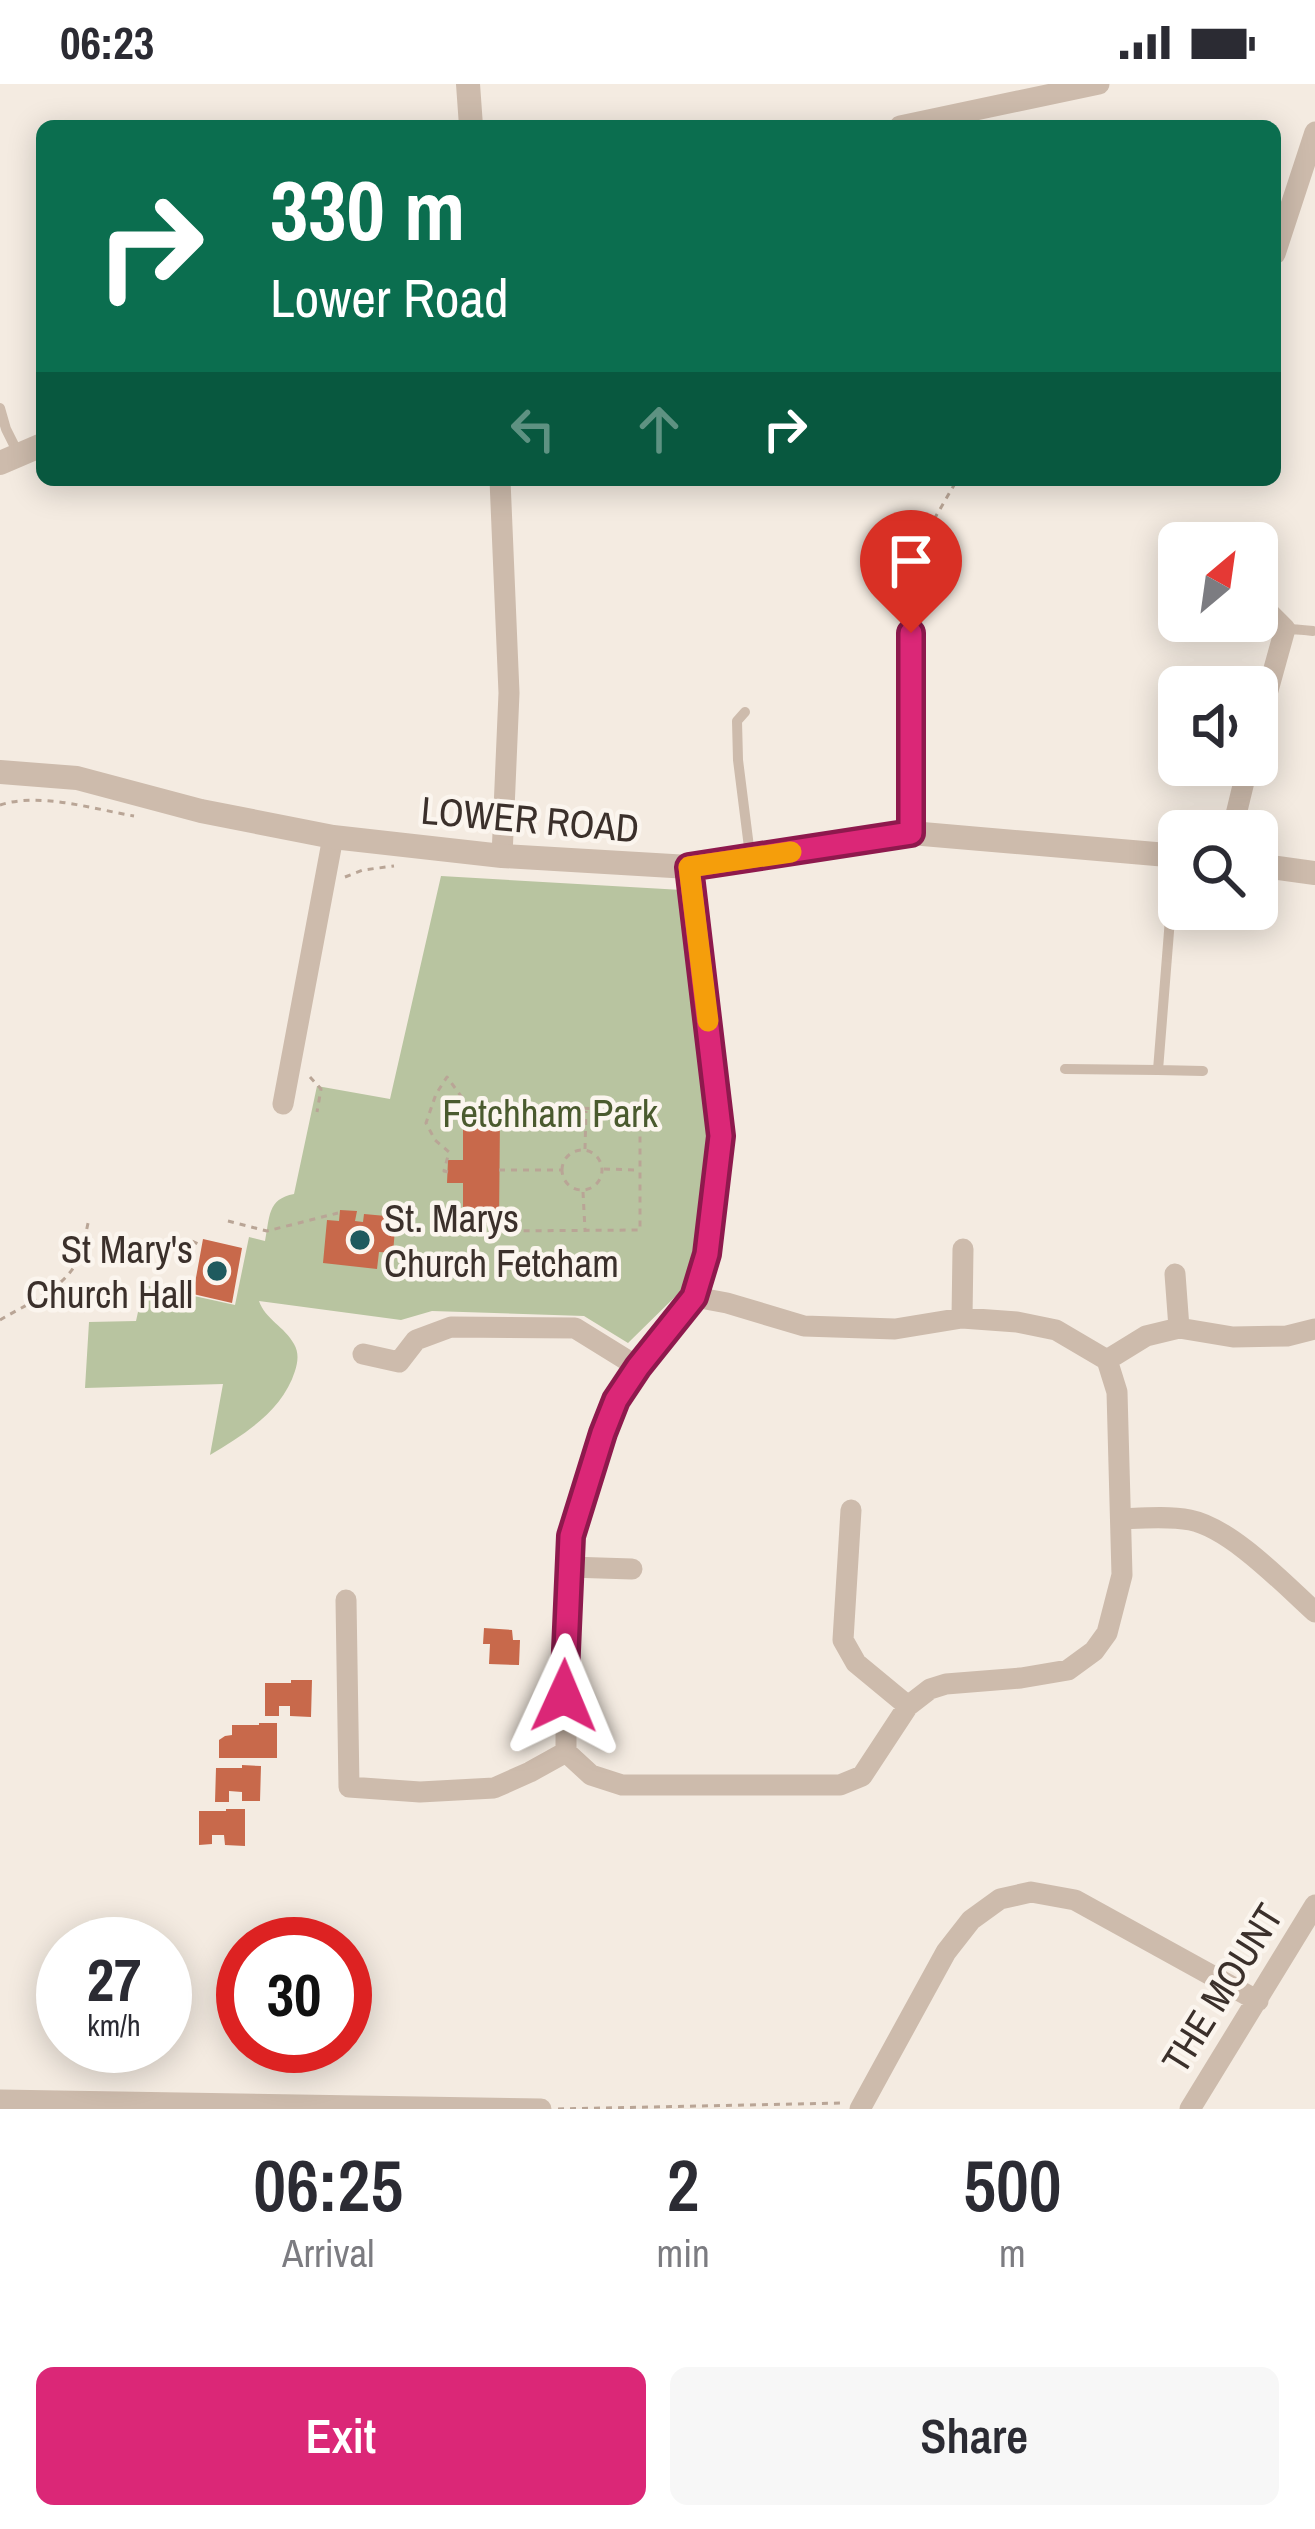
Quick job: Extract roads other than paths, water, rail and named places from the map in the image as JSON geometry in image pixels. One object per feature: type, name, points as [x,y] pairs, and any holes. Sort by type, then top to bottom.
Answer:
[{"type":"street","points":[[468,84],[471,120]]},
{"type":"street","points":[[929,120],[1100,84]]},
{"type":"street","points":[[1281,236],[1315,132]]},
{"type":"street","points":[[500,486],[509,693],[502,856]]},
{"type":"street","points":[[911,833],[912,557]]},
{"type":"street","name":"LOWER ROAD","points":[[8,774],[113,785],[201,811],[334,837],[502,856],[689,867],[911,833],[1158,854]]},
{"type":"street","points":[[284,1104],[334,837]]},
{"type":"street","points":[[689,867],[721,1136],[707,1254],[694,1297],[616,1400],[571,1536],[566,1752],[591,1775],[622,1785],[840,1785],[862,1776],[908,1706],[930,1690],[946,1684],[1068,1670],[1094,1651],[1107,1633],[1122,1575],[1117,1392],[1107,1360],[1056,1330],[1017,1322],[962,1318],[895,1330],[804,1326],[694,1297]]},
{"type":"street","points":[[1278,868],[1315,873]]},
{"type":"street","points":[[962,1318],[963,1249]]},
{"type":"street","points":[[1175,1274],[1179,1328]]},
{"type":"street","points":[[363,1354],[399,1362],[416,1340],[451,1328],[575,1328],[638,1367]]},
{"type":"street","points":[[1107,1360],[1146,1336],[1179,1328],[1233,1336],[1287,1336],[1315,1330]]},
{"type":"street","points":[[851,1510],[843,1640],[856,1663],[908,1706]]},
{"type":"street","points":[[1122,1519],[1188,1519],[1205,1525],[1242,1548],[1315,1612]]},
{"type":"street","points":[[569,1567],[632,1569]]},
{"type":"street","points":[[346,1600],[349,1787],[420,1792],[494,1788],[566,1752]]},
{"type":"street","points":[[862,2106],[946,1952],[971,1920],[1000,1899],[1031,1892],[1075,1900],[1258,2001]]},
{"type":"street","name":"THE MOUNT","points":[[1190,2109],[1312,1916]]},
{"type":"street","points":[[0,2100],[546,2109]]},
{"type":"lane","points":[[0,408],[20,454]]},
{"type":"lane","points":[[1278,621],[1313,631]]},
{"type":"lane","points":[[746,712],[737,721],[738,760],[750,858]]},
{"type":"lane","points":[[1158,1070],[1170,930]]},
{"type":"lane","points":[[1065,1069],[1203,1071]]},
{"type":"place","name":"St. Marys Church Fetcham","points":[[360,1240]]},
{"type":"place","name":"St Mary's Church Hall","points":[[217,1271]]},
{"type":"park label","name":"Fetchham Park","points":[[550,1113]]}]
